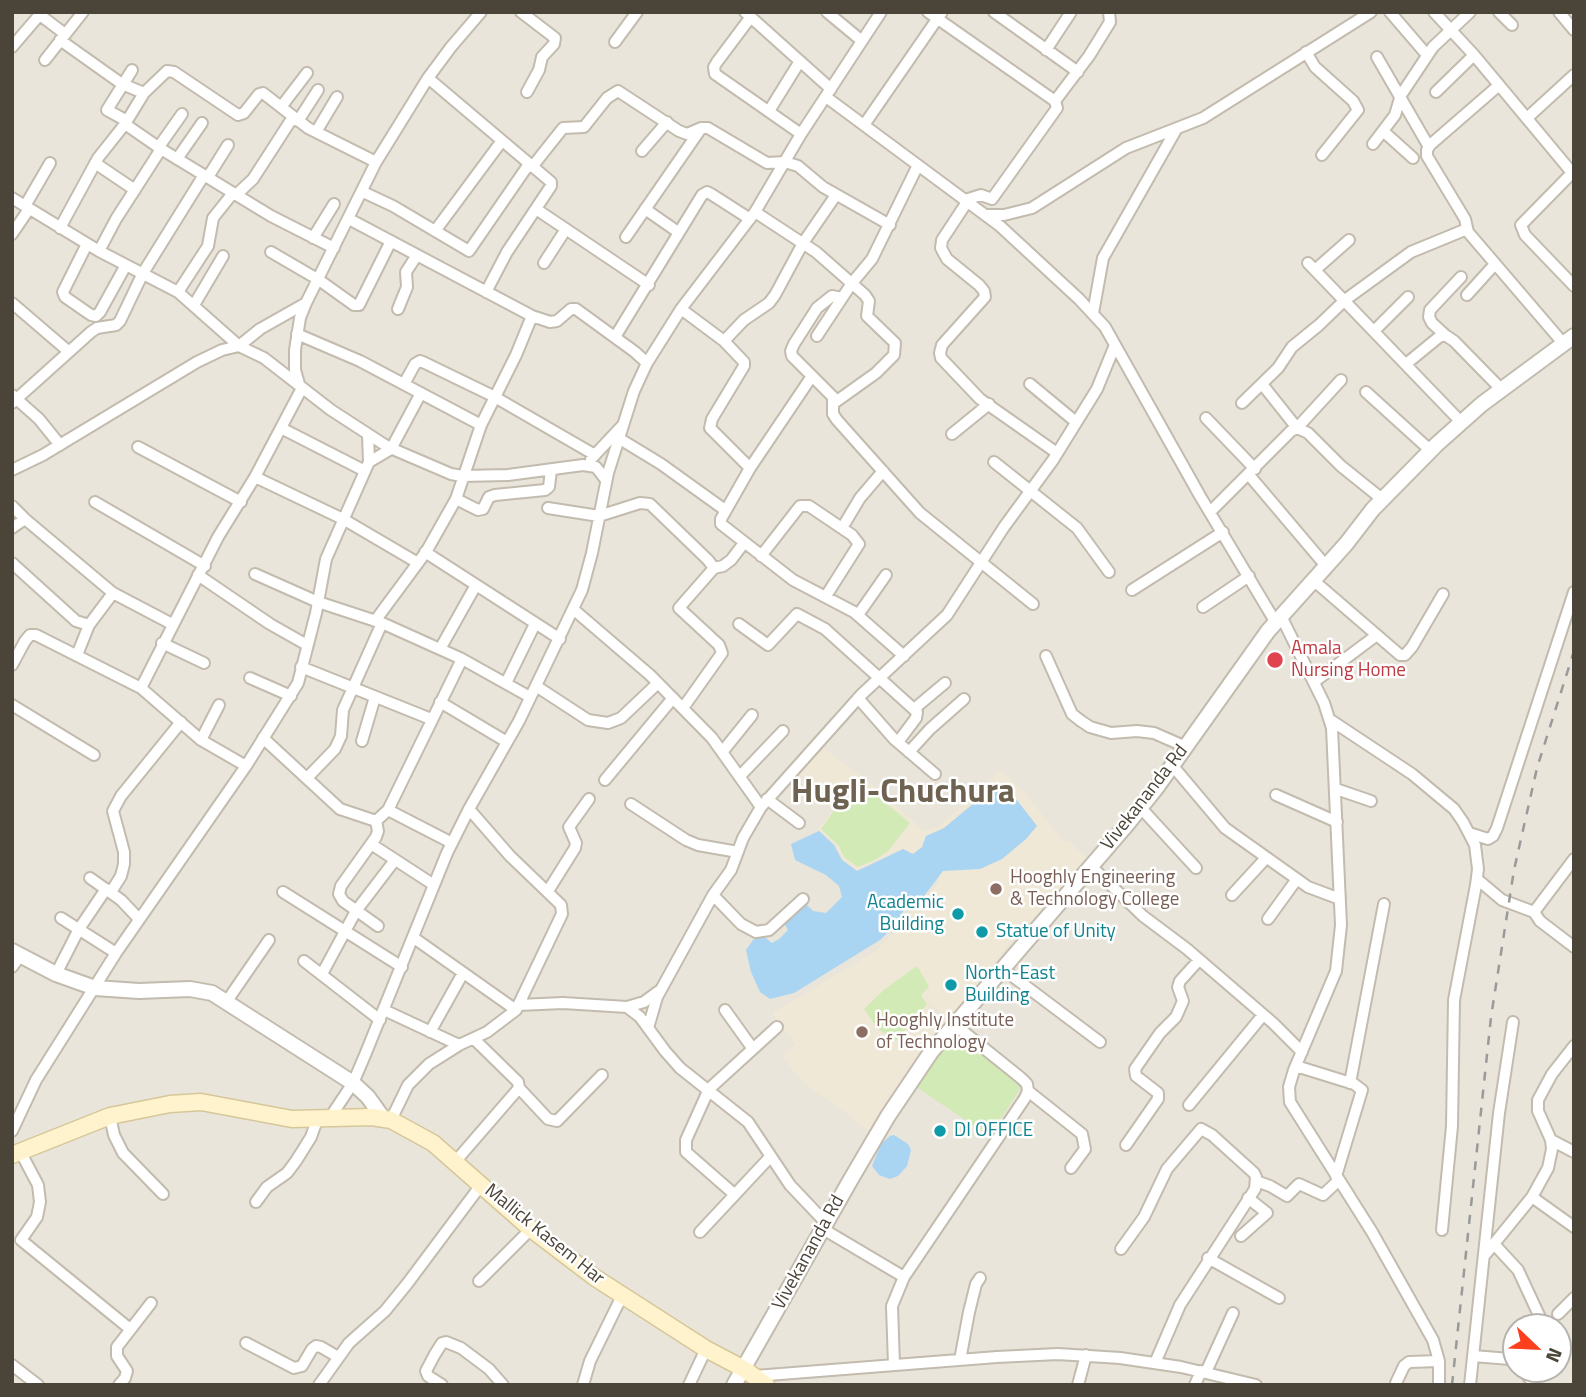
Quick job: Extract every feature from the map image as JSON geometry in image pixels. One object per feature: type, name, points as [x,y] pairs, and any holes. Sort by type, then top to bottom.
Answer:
[{"type":"main road","points":[[16,1153],[110,1116],[170,1104],[201,1102],[292,1119],[387,1119]]},
{"type":"main road","name":"Mallick Kasem Har","points":[[387,1119],[421,1135],[531,1229],[622,1296],[755,1377]]},
{"type":"street","points":[[45,60],[83,12]]},
{"type":"street","points":[[141,688],[218,537],[255,477],[301,387],[295,370],[297,334],[306,303],[376,162],[428,78],[481,12]]},
{"type":"street","points":[[521,12],[555,38],[554,44],[542,57],[527,92]]},
{"type":"street","points":[[615,42],[637,12]]},
{"type":"street","points":[[827,12],[862,41]]},
{"type":"street","points":[[256,1202],[267,1187],[287,1173],[323,1119],[353,1083],[452,843],[560,639],[587,571],[606,480],[622,426],[647,363],[681,309],[753,215],[801,134],[881,12]]},
{"type":"street","points":[[1046,50],[1071,12]]},
{"type":"street","points":[[1055,101],[1078,72],[1110,22],[1108,12]]},
{"type":"street","points":[[985,215],[1004,215],[1032,208],[1126,148],[1211,113],[1371,12]]},
{"type":"street","points":[[1390,12],[1427,55]]},
{"type":"street","points":[[1434,12],[1474,55],[1573,174],[1521,225],[1521,230],[1574,286]]},
{"type":"street","points":[[1373,144],[1395,116],[1401,95],[1427,55],[1470,12]]},
{"type":"street","points":[[1499,12],[1512,25]]},
{"type":"street","points":[[1559,12],[1574,30]]},
{"type":"street","points":[[996,13],[1078,72]]},
{"type":"street","points":[[12,47],[41,14],[62,37],[122,84],[144,93]]},
{"type":"street","points":[[801,134],[715,74],[714,67],[748,15],[800,61],[828,93],[864,125],[1016,240],[1105,327],[1210,512],[1279,619],[1314,682],[1329,719],[1335,749],[1340,948],[1336,971],[1289,1087],[1290,1102],[1372,1232],[1433,1339],[1439,1361],[1439,1385]]},
{"type":"street","points":[[864,125],[935,15],[1055,101],[1057,108],[992,199],[981,195],[966,201],[942,240],[941,248],[947,259],[979,285],[985,297],[942,345],[940,353],[941,358],[970,390],[1057,453]]},
{"type":"street","points":[[1306,52],[1315,66],[1353,101],[1359,110],[1322,155]]},
{"type":"street","points":[[1436,92],[1474,55]]},
{"type":"street","points":[[1377,57],[1429,147]]},
{"type":"street","points":[[769,111],[800,61]]},
{"type":"street","points":[[132,70],[107,110],[177,159],[271,216],[334,248]]},
{"type":"street","points":[[60,228],[95,163],[144,93],[163,73],[170,71],[238,115],[244,113],[259,94],[263,93],[316,132],[376,162]]},
{"type":"street","points":[[281,107],[307,72]]},
{"type":"street","points":[[1527,118],[1574,75]]},
{"type":"street","points":[[428,78],[551,182],[551,186],[507,252],[486,292]]},
{"type":"street","points":[[1498,86],[1429,147],[1426,156],[1465,219],[1467,229],[1495,264],[1568,340]]},
{"type":"street","points":[[178,292],[208,246],[213,218],[253,178],[318,90]]},
{"type":"street","points":[[363,192],[469,251],[531,166],[563,128],[584,127],[613,93],[624,93],[687,134],[701,128],[715,131],[767,163],[785,162],[799,166],[836,195],[890,225]]},
{"type":"street","points":[[316,132],[337,97]]},
{"type":"street","points":[[99,251],[182,114]]},
{"type":"street","points":[[177,159],[202,122]]},
{"type":"street","points":[[642,152],[667,122]]},
{"type":"street","points":[[626,237],[701,128]]},
{"type":"street","points":[[1093,313],[1103,258],[1178,128]]},
{"type":"street","points":[[1383,131],[1413,158]]},
{"type":"street","points":[[435,230],[501,142]]},
{"type":"street","points":[[60,445],[39,419],[14,399],[97,328],[116,325],[143,273],[228,145]]},
{"type":"street","points":[[12,234],[50,163]]},
{"type":"street","points":[[95,163],[135,190]]},
{"type":"street","points":[[817,336],[872,258],[918,165]]},
{"type":"street","points":[[615,337],[649,285],[678,232],[706,192],[803,243],[852,283],[869,301],[867,316],[892,338],[896,350],[876,373],[834,403]]},
{"type":"street","points":[[724,341],[744,320],[769,303],[803,243],[836,195]]},
{"type":"street","points":[[12,198],[99,251],[178,292],[239,346],[264,358],[331,411],[390,449],[462,476],[583,465],[596,467],[606,480]]},
{"type":"street","points":[[313,238],[334,204]]},
{"type":"street","points":[[536,209],[649,285]]},
{"type":"street","points":[[645,209],[678,232]]},
{"type":"street","points":[[349,219],[532,316],[550,323],[557,321],[571,309],[576,309],[647,363]]},
{"type":"street","points":[[544,263],[566,229]]},
{"type":"street","points":[[1242,402],[1278,368],[1292,346],[1345,300],[1411,252],[1467,229]]},
{"type":"street","points":[[1349,240],[1312,266],[1461,422]]},
{"type":"street","points":[[271,252],[319,280],[354,305],[359,305],[391,241]]},
{"type":"street","points":[[87,244],[63,292],[65,297],[91,316],[100,312],[126,265]]},
{"type":"street","points":[[398,309],[407,287],[406,272],[417,255]]},
{"type":"street","points":[[194,305],[223,256]]},
{"type":"street","points":[[1467,295],[1495,264]]},
{"type":"street","points":[[1461,277],[1430,310],[1429,317],[1432,323],[1454,341],[1501,389]]},
{"type":"street","points":[[842,298],[832,296],[817,308],[791,351],[792,356],[833,397],[833,414],[920,513],[1033,604]]},
{"type":"street","points":[[1374,331],[1408,297]]},
{"type":"street","points":[[12,303],[68,351]]},
{"type":"street","points":[[12,470],[60,445],[197,362],[222,350],[239,346],[260,329],[306,303]]},
{"type":"street","points":[[681,309],[742,358],[744,366],[712,419],[710,428],[750,468]]},
{"type":"street","points":[[307,778],[335,749],[341,736],[343,710],[379,622],[456,499],[462,476],[493,396],[516,355],[532,316]]},
{"type":"street","points":[[297,334],[360,360],[481,425]]},
{"type":"street","points":[[1406,364],[1445,335]]},
{"type":"street","name":"Vivekananda Rd","points":[[734,1385],[755,1377],[824,1226],[912,1078],[931,1052],[1140,807],[1279,619],[1382,499],[1461,422],[1568,340]]},
{"type":"street","points":[[649,1028],[654,1006],[663,986],[713,895],[731,870],[748,828],[764,803],[858,698],[947,615],[1004,527],[1032,491],[1097,389],[1115,345]]},
{"type":"street","points":[[404,384],[415,364],[420,361],[493,396],[595,454]]},
{"type":"street","points":[[812,376],[750,468],[720,519],[721,524],[803,586],[858,615],[904,656]]},
{"type":"street","points":[[1210,512],[1297,428],[1341,380]]},
{"type":"street","points":[[1030,384],[1076,422]]},
{"type":"street","points":[[1262,384],[1297,428],[1308,433],[1341,466],[1382,499]]},
{"type":"street","points":[[1366,392],[1430,450]]},
{"type":"street","points":[[367,467],[390,449],[421,393]]},
{"type":"street","points":[[952,435],[989,404]]},
{"type":"street","points":[[1206,418],[1326,566]]},
{"type":"street","points":[[583,465],[622,426]]},
{"type":"street","points":[[281,428],[367,467]]},
{"type":"street","points":[[12,1131],[36,1080],[116,953],[246,766],[298,683],[326,558],[367,467],[368,435]]},
{"type":"street","points":[[620,439],[661,464],[725,510]]},
{"type":"street","points":[[138,447],[241,502]]},
{"type":"street","points":[[994,462],[1083,534],[1109,572]]},
{"type":"street","points":[[456,499],[473,508],[482,509],[489,497],[495,495],[545,490],[549,486],[551,470]]},
{"type":"street","points":[[842,528],[860,498],[883,471]]},
{"type":"street","points":[[255,477],[343,519],[418,563]]},
{"type":"street","points":[[95,502],[201,570],[270,624],[307,645]]},
{"type":"street","points":[[548,508],[599,516],[640,503],[650,504],[713,568]]},
{"type":"street","points":[[12,506],[113,593],[172,624]]},
{"type":"street","points":[[761,556],[800,506],[809,506],[852,535],[859,544],[825,596]]},
{"type":"street","points":[[12,528],[25,519]]},
{"type":"street","points":[[1132,590],[1223,532]]},
{"type":"street","points":[[683,708],[722,653],[719,645],[678,608],[713,568],[732,560],[744,543]]},
{"type":"street","points":[[425,552],[560,639]]},
{"type":"street","points":[[12,563],[76,621],[89,625]]},
{"type":"street","points":[[255,574],[318,602],[379,622],[462,659],[506,683],[533,691],[588,719],[608,723],[621,718],[658,683]]},
{"type":"street","points":[[858,615],[886,575]]},
{"type":"street","points":[[1203,607],[1249,576]]},
{"type":"street","points":[[1313,580],[1400,655],[1405,655],[1412,647],[1443,594]]},
{"type":"street","points":[[440,649],[476,585]]},
{"type":"street","points":[[1469,833],[1488,839],[1497,828],[1574,592]]},
{"type":"street","points":[[77,656],[89,625],[113,593]]},
{"type":"street","points":[[573,609],[683,708],[723,751],[740,776],[764,803],[799,822]]},
{"type":"street","points":[[739,624],[768,645],[793,616],[802,614],[834,637],[880,676],[918,715],[898,742]]},
{"type":"street","points":[[506,683],[535,624]]},
{"type":"street","points":[[12,665],[30,635],[36,635],[141,688],[201,740],[246,766]]},
{"type":"street","points":[[1314,682],[1377,635]]},
{"type":"street","points":[[162,643],[204,663]]},
{"type":"street","points":[[1046,656],[1072,714],[1080,722],[1111,733],[1154,733],[1186,747]]},
{"type":"street","points":[[376,821],[388,810],[462,659]]},
{"type":"street","points":[[301,667],[431,719]]},
{"type":"street","points":[[250,678],[291,695]]},
{"type":"street","points":[[914,709],[945,682]]},
{"type":"street","points":[[362,741],[375,696]]},
{"type":"street","points":[[605,780],[673,698]]},
{"type":"street","points":[[858,698],[898,742],[935,774]]},
{"type":"street","points":[[909,752],[964,699]]},
{"type":"street","points":[[440,702],[507,743]]},
{"type":"street","points":[[12,705],[94,755]]},
{"type":"street","points":[[201,740],[219,705]]},
{"type":"street","points":[[723,751],[752,715]]},
{"type":"street","points":[[1329,719],[1412,774],[1454,809],[1475,845],[1477,879],[1454,1000],[1452,1126],[1442,1230]]},
{"type":"street","points":[[56,974],[79,929],[121,876],[124,852],[113,811],[121,796],[181,723]]},
{"type":"street","points":[[740,776],[783,731]]},
{"type":"street","points":[[263,738],[341,809],[376,821]]},
{"type":"street","points":[[1172,765],[1215,818],[1308,887],[1340,899]]},
{"type":"street","points":[[1336,789],[1371,801]]},
{"type":"street","points":[[1276,796],[1337,822]]},
{"type":"street","points":[[548,891],[575,848],[576,843],[569,827],[589,799]]},
{"type":"street","points":[[631,804],[686,840],[698,845],[738,852]]},
{"type":"street","points":[[1140,807],[1196,868]]},
{"type":"street","points":[[15,958],[95,988],[139,991],[202,990],[227,1001],[353,1083],[387,1119],[416,1076],[443,1054],[474,1040],[517,1007],[562,914],[561,905],[510,856],[469,809]]},
{"type":"street","points":[[388,810],[452,843]]},
{"type":"street","points":[[376,821],[378,831],[371,845],[339,890],[340,898],[378,926]]},
{"type":"street","points":[[371,845],[434,885]]},
{"type":"street","points":[[1232,895],[1266,858]]},
{"type":"street","points":[[1534,912],[1574,859]]},
{"type":"street","points":[[322,974],[356,911],[395,860]]},
{"type":"street","points":[[1091,866],[1143,916],[1199,960],[1302,1052]]},
{"type":"street","points":[[90,878],[109,890],[139,919]]},
{"type":"street","points":[[1268,919],[1297,879]]},
{"type":"street","points":[[1477,879],[1502,900],[1534,912],[1540,921],[1574,947]]},
{"type":"street","points":[[283,892],[402,967]]},
{"type":"street","points":[[713,895],[741,924],[756,932],[769,930],[803,900]]},
{"type":"street","points":[[1350,1083],[1384,905]]},
{"type":"street","points":[[61,918],[116,953]]},
{"type":"street","points":[[414,938],[517,1007],[563,1003],[627,1007],[644,1002],[663,986]]},
{"type":"street","points":[[227,1001],[269,940]]},
{"type":"street","points":[[1126,1145],[1158,1099],[1158,1093],[1136,1076],[1135,1069],[1181,1009],[1183,1001],[1178,987],[1180,981],[1199,960]]},
{"type":"street","points":[[304,961],[382,1015],[459,1045]]},
{"type":"street","points":[[1003,969],[1100,1042]]},
{"type":"street","points":[[430,1032],[463,973]]},
{"type":"street","points":[[627,1007],[640,1017],[680,1068],[747,1122],[790,1185],[824,1226],[904,1278]]},
{"type":"street","points":[[724,1010],[753,1049]]},
{"type":"street","points":[[1189,1105],[1263,1015]]},
{"type":"street","points":[[1470,1385],[1499,1113],[1513,1022]]},
{"type":"street","points":[[894,1365],[892,1306],[904,1278],[1028,1091],[1027,1084],[1021,1078],[955,1025]]},
{"type":"street","points":[[734,1194],[686,1152],[686,1140],[709,1089],[777,1027]]},
{"type":"street","points":[[474,1040],[518,1082],[519,1087],[548,1119],[557,1121],[602,1075]]},
{"type":"street","points":[[1483,1257],[1532,1197],[1552,1158],[1551,1140],[1538,1111],[1538,1100],[1552,1074],[1574,1046]]},
{"type":"street","points":[[1256,1181],[1287,1196],[1299,1184],[1323,1195],[1337,1178],[1362,1090],[1350,1083],[1296,1066]]},
{"type":"street","points":[[455,1162],[519,1087]]},
{"type":"street","points":[[1028,1091],[1082,1134],[1085,1149],[1071,1168]]},
{"type":"street","points":[[110,1116],[114,1135],[123,1153],[163,1194]]},
{"type":"street","points":[[1121,1249],[1144,1217],[1167,1169],[1201,1129],[1212,1135],[1254,1173],[1255,1189],[1208,1258],[1173,1317],[1156,1363]]},
{"type":"street","points":[[1551,1140],[1574,1152]]},
{"type":"street","points":[[12,1249],[37,1217],[40,1202],[37,1185],[16,1153]]},
{"type":"street","points":[[700,1232],[770,1157]]},
{"type":"street","points":[[319,1385],[349,1343],[385,1311],[407,1284],[481,1185]]},
{"type":"street","points":[[1532,1197],[1574,1227]]},
{"type":"street","points":[[1241,1236],[1267,1213],[1248,1198]]},
{"type":"street","points":[[479,1281],[531,1229]]},
{"type":"street","points":[[21,1240],[130,1329]]},
{"type":"street","points":[[1494,1244],[1518,1270],[1538,1313]]},
{"type":"street","points":[[1208,1258],[1279,1298]]},
{"type":"street","points":[[960,1360],[974,1288],[980,1278]]},
{"type":"street","points":[[583,1385],[590,1362],[622,1296]]},
{"type":"street","points":[[1559,1313],[1574,1297]]},
{"type":"street","points":[[119,1385],[127,1371],[116,1350],[150,1303]]},
{"type":"street","points":[[1195,1385],[1233,1313]]},
{"type":"street","points":[[442,1385],[428,1376],[426,1371],[442,1343],[446,1342],[489,1369],[503,1385]]},
{"type":"street","points":[[246,1343],[294,1368],[302,1366],[316,1346],[338,1357]]},
{"type":"street","points":[[689,1385],[706,1349]]},
{"type":"street","points":[[755,1377],[1058,1354],[1156,1363],[1256,1385]]},
{"type":"street","points":[[1079,1385],[1086,1355]]},
{"type":"street","points":[[1473,1356],[1502,1358]]},
{"type":"street","points":[[1396,1383],[1404,1366],[1409,1362],[1439,1361]]},
{"type":"street","points":[[12,1365],[38,1385]]},
{"type":"shaded area","points":[[12,12],[1574,12],[1574,1385],[12,1385]]},
{"type":"shaded area","name":"Hooghly Engineering & Technology College","points":[[817,743],[880,790],[924,831],[939,826],[1001,770],[1027,795],[1065,843],[1069,841],[1086,857],[1053,898],[1012,940],[949,1020],[925,1000],[933,1011],[947,1021],[901,1083],[873,1132],[809,1088],[792,1069],[783,1056],[795,1044],[772,1013],[874,952],[905,923],[908,926],[908,915],[939,881],[916,859],[857,870],[843,859],[835,844],[818,829],[833,810],[820,790],[795,771]]},
{"type":"green space","points":[[862,783],[910,823],[888,851],[858,867],[844,857],[839,846],[821,829],[836,808],[843,808],[854,798]]},
{"type":"green space","points":[[917,966],[929,987],[921,995],[927,1004],[896,1041],[878,1029],[864,1009],[885,989]]},
{"type":"green space","points":[[956,1028],[1022,1082],[1019,1091],[989,1136],[915,1086]]},
{"type":"water","points":[[998,783],[1013,795],[1037,826],[1026,839],[1002,859],[980,869],[943,871],[924,896],[907,905],[895,925],[880,940],[794,993],[770,999],[760,992],[751,972],[746,950],[753,940],[762,935],[772,943],[788,930],[784,923],[806,904],[813,911],[826,913],[842,897],[839,886],[826,875],[795,860],[791,844],[819,831],[834,845],[842,860],[857,871],[903,849],[913,854],[922,847],[926,836],[944,828]]},
{"type":"water","points":[[894,1135],[908,1144],[911,1150],[907,1166],[898,1176],[890,1179],[879,1175],[872,1166],[881,1144]]},
{"type":"railway","points":[[1452,1385],[1491,1017],[1514,870],[1537,768],[1574,651]]},
{"type":"place","name":"Amala Nursing Home","points":[[1275,660]]},
{"type":"place","name":"Hooghly Engineering & Technology College","points":[[996,889]]},
{"type":"place","name":"Academic Building","points":[[958,914]]},
{"type":"place","name":"Statue of Unity","points":[[982,932]]},
{"type":"place","name":"North-East Building","points":[[951,985]]},
{"type":"place","name":"Hooghly Institute of Technology","points":[[862,1032]]},
{"type":"place","name":"DI OFFICE","points":[[940,1131]]},
{"type":"district","name":"Hugli-Chuchura","points":[[903,794]]}]
